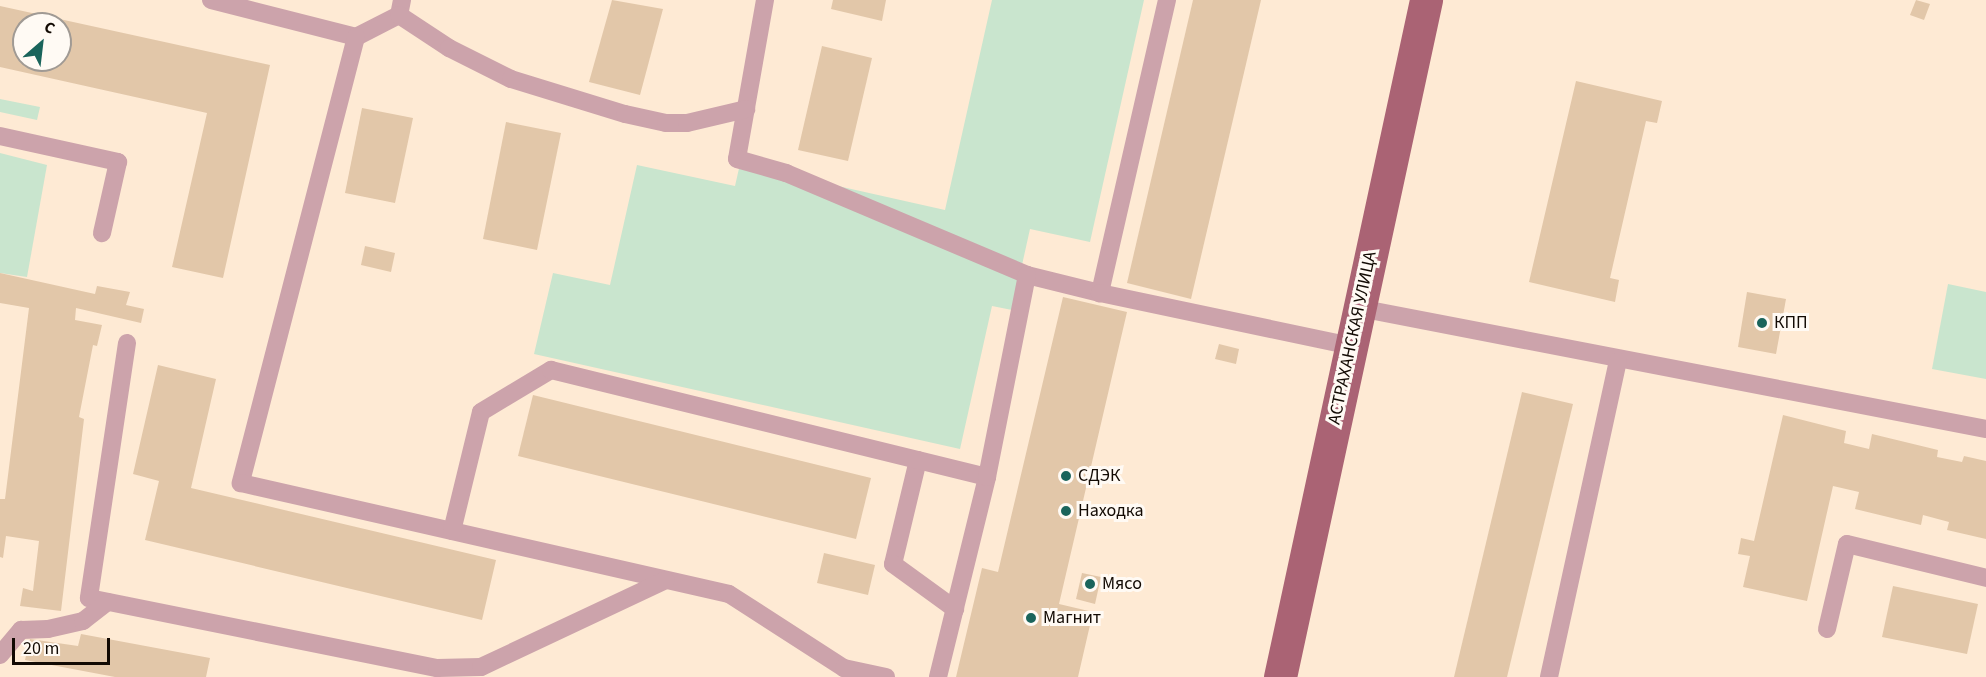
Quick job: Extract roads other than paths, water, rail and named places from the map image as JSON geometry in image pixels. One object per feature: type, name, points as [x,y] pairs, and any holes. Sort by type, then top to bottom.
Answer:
[{"type":"main road","name":"АСТРАХАНСКАЯ УЛИЦА","points":[[1280,677],[1426,0]]},
{"type":"lane","points":[[211,0],[356,37]]},
{"type":"lane","points":[[765,0],[737,159],[786,173],[1027,275],[1100,293],[1351,346]]},
{"type":"lane","points":[[1100,293],[1167,0]]},
{"type":"lane","points":[[746,109],[687,123],[666,123],[625,114],[511,79],[449,48],[401,8],[356,37],[241,483],[729,594],[844,668],[883,677]]},
{"type":"lane","points":[[0,136],[118,162],[102,233]]},
{"type":"lane","points":[[938,677],[987,477],[1027,275]]},
{"type":"lane","points":[[1359,308],[1618,361],[1730,378],[1986,429]]},
{"type":"lane","points":[[127,343],[89,598],[436,668],[482,667],[666,580]]},
{"type":"lane","points":[[1549,677],[1618,361]]},
{"type":"lane","points":[[452,531],[481,412],[550,369],[987,477]]},
{"type":"lane","points":[[918,460],[893,564],[955,609]]},
{"type":"lane","points":[[1827,628],[1847,544],[1986,578]]},
{"type":"lane","points":[[0,655],[21,630],[83,621],[106,602]]},
{"type":"place","name":"КПП","points":[[1762,323]]},
{"type":"place","name":"СДЭК","points":[[1066,476]]},
{"type":"place","name":"Находка","points":[[1066,511]]},
{"type":"place","name":"Мясо","points":[[1090,584]]},
{"type":"place","name":"Магнит","points":[[1031,618]]}]
